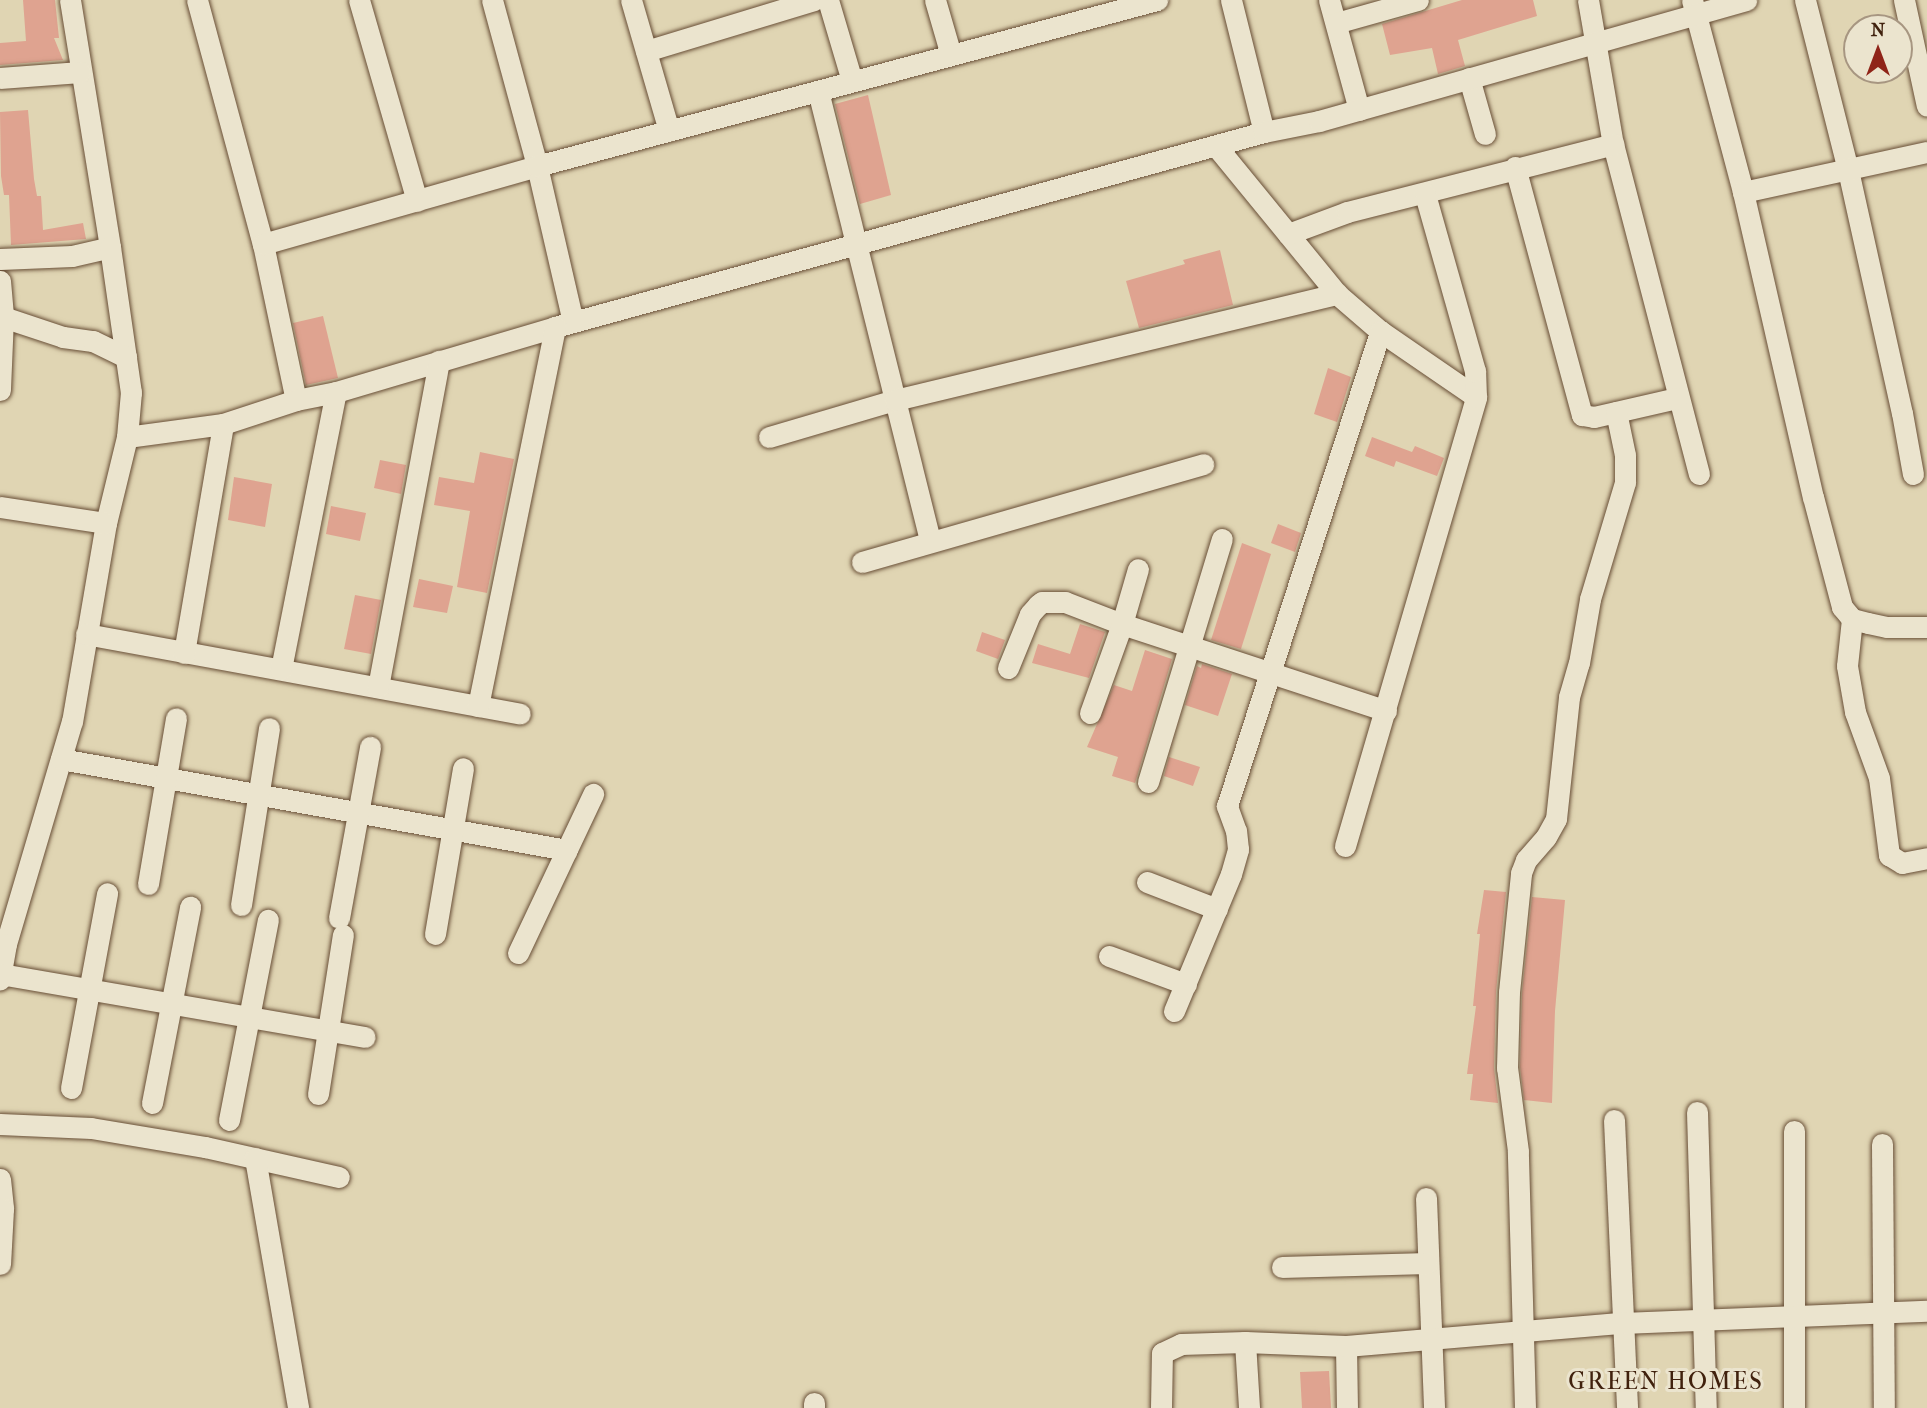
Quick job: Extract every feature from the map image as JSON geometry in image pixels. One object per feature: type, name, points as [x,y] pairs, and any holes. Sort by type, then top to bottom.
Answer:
[{"type":"street","points":[[70,0],[131,391],[127,437],[106,523],[72,721],[6,944],[0,976],[365,1037]]},
{"type":"street","points":[[197,0],[263,244],[296,400]]},
{"type":"street","points":[[359,0],[417,201]]},
{"type":"street","points":[[478,706],[564,324],[537,166],[492,0]]},
{"type":"street","points":[[631,0],[669,131]]},
{"type":"street","points":[[646,51],[751,9],[814,0]]},
{"type":"street","points":[[828,0],[852,81]]},
{"type":"street","points":[[935,0],[951,55]]},
{"type":"street","points":[[263,244],[537,166],[1157,0]]},
{"type":"street","points":[[1231,0],[1264,132]]},
{"type":"street","points":[[1329,0],[1359,110]]},
{"type":"street","points":[[1336,23],[1418,0]]},
{"type":"street","points":[[1588,0],[1613,144],[1677,398],[1699,474]]},
{"type":"street","points":[[127,437],[223,424],[296,400],[336,391],[564,324],[1264,132],[1359,110],[1595,41],[1694,6],[1746,0]]},
{"type":"street","points":[[1805,0],[1848,170],[1902,412],[1913,474]]},
{"type":"street","points":[[1904,0],[1927,106]]},
{"type":"street","points":[[1694,6],[1743,192],[1812,497],[1842,607],[1852,619],[1887,627],[1927,627]]},
{"type":"street","points":[[0,78],[80,72]]},
{"type":"street","points":[[1469,78],[1485,134]]},
{"type":"street","points":[[818,91],[930,540]]},
{"type":"street","points":[[1288,234],[1347,212],[1613,144]]},
{"type":"street","points":[[1216,146],[1337,294],[1380,331],[1476,397]]},
{"type":"street","points":[[1743,192],[1927,152]]},
{"type":"street","points":[[1515,167],[1582,415],[1594,417],[1677,398]]},
{"type":"street","points":[[1345,846],[1387,711],[1476,397],[1475,371],[1425,194]]},
{"type":"street","points":[[0,259],[72,256],[110,247]]},
{"type":"street","points":[[0,281],[3,317],[0,390]]},
{"type":"street","points":[[769,437],[895,400],[1337,294]]},
{"type":"street","points":[[3,317],[64,337],[93,341],[126,357]]},
{"type":"street","points":[[1174,1011],[1217,909],[1238,849],[1236,831],[1227,806],[1380,331]]},
{"type":"street","points":[[378,687],[439,361]]},
{"type":"street","points":[[281,669],[336,391]]},
{"type":"street","points":[[1525,1408],[1518,1151],[1507,1068],[1509,992],[1518,897],[1526,860],[1546,837],[1556,819],[1569,697],[1580,663],[1590,599],[1625,482],[1625,455],[1616,412]]},
{"type":"street","points":[[184,653],[223,424]]},
{"type":"street","points":[[862,562],[930,540],[1203,464]]},
{"type":"street","points":[[0,506],[106,523]]},
{"type":"street","points":[[1148,782],[1222,539]]},
{"type":"street","points":[[1090,713],[1122,624],[1138,569]]},
{"type":"street","points":[[1008,668],[1030,614],[1042,601],[1065,602],[1122,624],[1387,711]]},
{"type":"street","points":[[1852,619],[1847,666],[1855,712],[1879,778],[1889,855],[1902,863],[1927,858]]},
{"type":"street","points":[[86,634],[520,714]]},
{"type":"street","points":[[148,884],[176,718]]},
{"type":"street","points":[[241,905],[270,728]]},
{"type":"street","points":[[318,1094],[358,812],[370,747]]},
{"type":"street","points":[[61,759],[567,850]]},
{"type":"street","points":[[435,934],[463,768]]},
{"type":"street","points":[[518,953],[593,794]]},
{"type":"street","points":[[1147,882],[1217,909]]},
{"type":"street","points":[[71,1088],[107,893]]},
{"type":"street","points":[[152,1103],[190,907]]},
{"type":"street","points":[[229,1120],[268,920]]},
{"type":"street","points":[[1109,957],[1185,984]]},
{"type":"street","points":[[1697,1112],[1706,1408]]},
{"type":"street","points":[[1614,1120],[1626,1408]]},
{"type":"street","points":[[0,1124],[91,1128],[255,1158],[339,1177]]},
{"type":"street","points":[[1794,1131],[1794,1408]]},
{"type":"street","points":[[1882,1144],[1884,1408]]},
{"type":"street","points":[[255,1158],[298,1408]]},
{"type":"street","points":[[0,1179],[3,1209],[0,1264]]},
{"type":"street","points":[[1426,1198],[1434,1408]]},
{"type":"street","points":[[1282,1268],[1427,1263]]},
{"type":"street","points":[[1161,1408],[1162,1353],[1181,1344],[1245,1342],[1346,1346],[1430,1341],[1521,1329],[1927,1311]]},
{"type":"street","points":[[1245,1342],[1249,1408]]},
{"type":"street","points":[[1346,1346],[1347,1408]]},
{"type":"building","points":[[23,0],[55,0],[59,38],[54,38],[63,60],[0,65],[0,43],[26,41]]},
{"type":"building","points":[[1462,0],[1533,0],[1537,16],[1458,40],[1465,66],[1438,74],[1432,48],[1390,55],[1382,24]]},
{"type":"building","points":[[868,95],[891,195],[860,204],[835,104]]},
{"type":"building","points":[[28,110],[34,179],[37,196],[41,196],[43,230],[83,223],[86,239],[11,245],[9,195],[4,195],[1,176],[0,112]]},
{"type":"building","points":[[1220,250],[1233,305],[1139,328],[1126,281],[1185,264],[1183,260]]},
{"type":"building","points":[[323,316],[338,378],[306,385],[293,323]]},
{"type":"building","points":[[1328,368],[1351,377],[1337,422],[1314,414]]},
{"type":"building","points":[[1372,437],[1412,452],[1415,446],[1444,458],[1437,476],[1396,461],[1394,467],[1365,456]]},
{"type":"building","points":[[480,452],[514,459],[487,593],[457,587],[470,511],[434,505],[439,477],[474,483]]},
{"type":"building","points":[[380,460],[406,465],[401,494],[374,488]]},
{"type":"building","points":[[234,477],[272,484],[265,527],[228,520]]},
{"type":"building","points":[[331,506],[366,513],[360,541],[326,534]]},
{"type":"building","points":[[1278,524],[1301,533],[1295,552],[1271,543]]},
{"type":"building","points":[[1242,543],[1271,554],[1241,649],[1211,640]]},
{"type":"building","points":[[419,579],[453,586],[447,613],[413,607]]},
{"type":"building","points":[[355,595],[381,600],[371,654],[344,649]]},
{"type":"building","points":[[1080,624],[1105,632],[1089,678],[1032,663],[1038,644],[1070,654]]},
{"type":"building","points":[[982,632],[1005,640],[998,659],[976,651]]},
{"type":"building","points":[[1145,650],[1172,659],[1135,783],[1112,776],[1118,757],[1087,747],[1114,685],[1132,691]]},
{"type":"building","points":[[1202,664],[1232,674],[1218,716],[1185,705],[1197,666],[1201,668]]},
{"type":"building","points":[[1169,757],[1200,767],[1193,786],[1164,776]]},
{"type":"building","points":[[1484,890],[1506,892],[1496,992],[1494,1068],[1498,1103],[1470,1100],[1473,1074],[1467,1074],[1476,1006],[1473,1006],[1480,934],[1477,934]]},
{"type":"building","points":[[1532,897],[1565,900],[1555,1011],[1552,1103],[1524,1100],[1520,1067],[1522,993]]},
{"type":"building","points":[[1329,1371],[1331,1408],[1302,1408],[1300,1372]]},
{"type":"district","name":"GREEN HOMES","points":[[1666,1382]]}]
